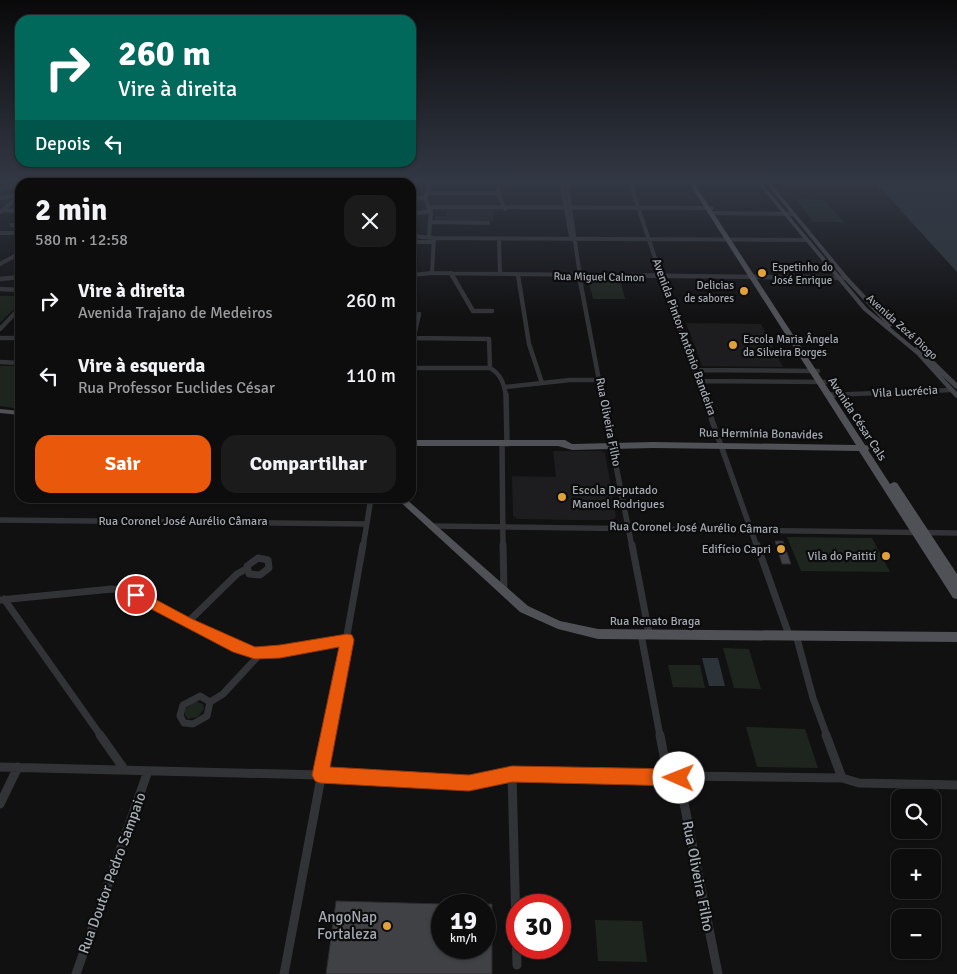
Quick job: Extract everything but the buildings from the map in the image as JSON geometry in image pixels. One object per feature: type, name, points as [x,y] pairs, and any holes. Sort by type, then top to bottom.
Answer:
[{"type":"main road","name":"Avenida César Cals","points":[[721,225],[920,532],[957,594]]},
{"type":"main road","name":"Avenida Zezé Diogo","points":[[794,225],[871,316],[919,354],[954,389],[957,396]]},
{"type":"main road","points":[[802,225],[880,316],[926,354],[954,389]]},
{"type":"main road","points":[[0,411],[15,412]]},
{"type":"main road","name":"Rua Hermínia Bonavides","points":[[416,443],[561,444],[572,447],[653,445],[866,448]]},
{"type":"main road","name":"Rua Renato Braga","points":[[406,503],[524,609],[558,625],[598,634],[957,638]]},
{"type":"main road","name":"Avenida César Cals","points":[[920,532],[957,582]]},
{"type":"street","points":[[429,236],[431,225]]},
{"type":"street","name":"Rua Oliveira Filho","points":[[571,225],[571,237],[574,239],[579,276],[613,445],[668,778]]},
{"type":"street","name":"Avenida Pintor Antônio Bandeira","points":[[643,225],[751,529],[793,635],[813,698],[842,778]]},
{"type":"street","points":[[0,233],[15,233]]},
{"type":"street","points":[[416,236],[429,236],[434,240]]},
{"type":"street","points":[[416,242],[500,239],[806,240]]},
{"type":"street","points":[[500,239],[500,274]]},
{"type":"street","points":[[432,273],[434,240]]},
{"type":"street","points":[[0,264],[15,256]]},
{"type":"street","name":"Rua Miguel Calmon","points":[[416,275],[432,273],[846,278]]},
{"type":"street","points":[[451,274],[454,282],[473,311],[492,311]]},
{"type":"street","points":[[518,275],[529,344],[542,383]]},
{"type":"street","points":[[0,280],[15,278]]},
{"type":"street","points":[[0,289],[15,290]]},
{"type":"street","points":[[0,329],[15,313]]},
{"type":"street","points":[[416,326],[419,314]]},
{"type":"street","points":[[0,338],[15,338]]},
{"type":"street","points":[[416,338],[489,339],[490,368]]},
{"type":"street","points":[[0,362],[15,363]]},
{"type":"street","points":[[416,368],[490,368],[500,374],[505,387],[504,592]]},
{"type":"street","points":[[695,370],[815,371]]},
{"type":"street","points":[[505,387],[600,380]]},
{"type":"street","points":[[700,381],[823,382]]},
{"type":"street","name":"Vila Lucrécia","points":[[832,395],[954,389]]},
{"type":"street","points":[[284,974],[320,775],[347,640],[370,503]]},
{"type":"street","name":"Rua Coronel José Aurélio Câmara","points":[[0,520],[366,524]]},
{"type":"street","name":"Rua Coronel José Aurélio Câmara","points":[[431,526],[627,527],[957,533]]},
{"type":"street","points":[[188,623],[237,574],[246,569]]},
{"type":"street","points":[[2,599],[118,590],[136,595],[238,647],[261,653],[347,640]]},
{"type":"street","points":[[2,599],[124,769]]},
{"type":"street","points":[[210,702],[223,694],[261,653]]},
{"type":"street","points":[[0,766],[320,775],[469,783],[512,774],[668,778],[842,778],[859,783],[957,785]]},
{"type":"street","points":[[0,804],[18,767]]},
{"type":"street","name":"Rua Doutor Pedro Sampaio","points":[[76,974],[148,771]]},
{"type":"street","points":[[512,774],[517,965]]},
{"type":"street","name":"Rua Oliveira Filho","points":[[679,778],[718,974]]},
{"type":"shaded area","points":[[915,225],[957,225],[957,272]]},
{"type":"shaded area","points":[[588,279],[620,280],[625,299],[593,299]]},
{"type":"shaded area","points":[[0,296],[15,296],[15,308],[0,323]]},
{"type":"shaded area","name":"Escola Maria Ângela da Silveira Borges","points":[[686,323],[761,324],[783,367],[702,366]]},
{"type":"shaded area","points":[[0,366],[15,366],[15,408],[0,406]]},
{"type":"shaded area","name":"Escola Deputado Manoel Rodrigues","points":[[553,451],[601,451],[605,453],[616,517],[613,520],[517,519],[513,516],[512,476],[556,477]]},
{"type":"shaded area","points":[[787,537],[872,538],[890,572],[801,571]]},
{"type":"shaded area","points":[[723,648],[749,649],[761,689],[734,688]]},
{"type":"shaded area","points":[[702,658],[718,658],[725,686],[709,686]]},
{"type":"shaded area","points":[[668,665],[700,665],[705,688],[673,687]]},
{"type":"shaded area","points":[[195,701],[203,704],[204,709],[198,717],[188,719],[185,715],[185,709]]},
{"type":"shaded area","points":[[746,727],[805,729],[818,768],[757,767]]},
{"type":"shaded area","points":[[595,920],[642,921],[647,962],[598,961]]},
{"type":"place","name":"Espetinho do José Enrique","points":[[762,273]]},
{"type":"place","name":"Delicias de sabores","points":[[744,291]]},
{"type":"place","name":"Escola Maria Ângela da Silveira Borges","points":[[733,345]]},
{"type":"place","name":"Escola Deputado Manoel Rodrigues","points":[[562,497]]},
{"type":"place","name":"Edifício Capri","points":[[781,549]]},
{"type":"place","name":"Vila do Paitití","points":[[886,556]]},
{"type":"place","name":"AngoNap Fortaleza","points":[[387,926]]},
{"type":"route","points":[[136,595],[188,623],[255,653],[280,651],[347,640],[320,775],[469,783],[512,774],[679,778]]}]
